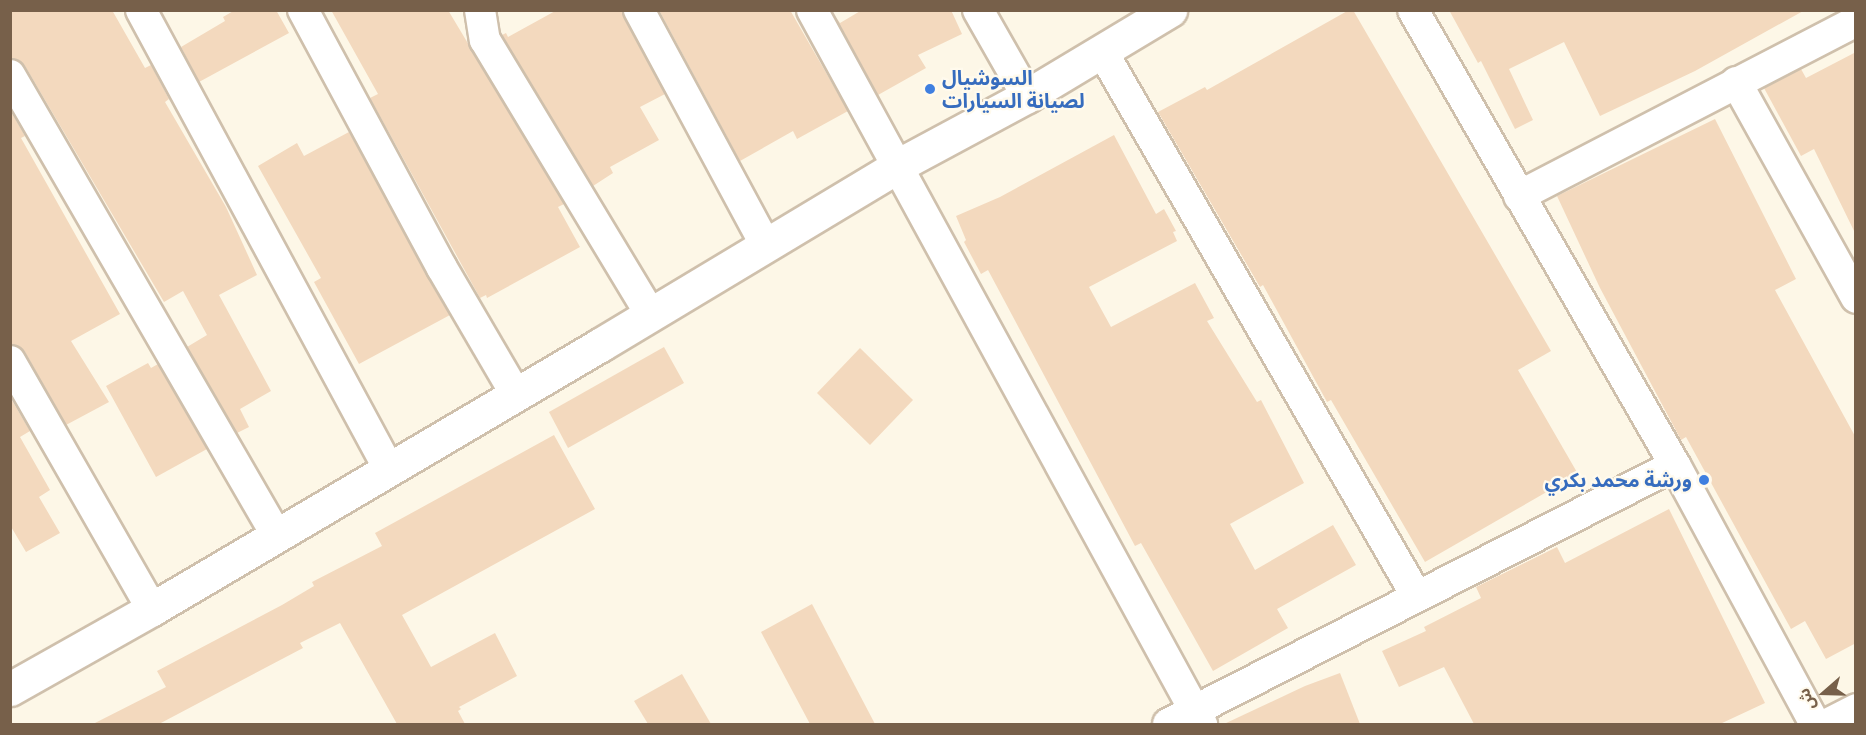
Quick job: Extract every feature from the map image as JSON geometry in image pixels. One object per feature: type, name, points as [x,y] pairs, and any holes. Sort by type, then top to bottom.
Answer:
[{"type":"street","points":[[141,10],[389,469]]},
{"type":"street","points":[[303,10],[442,268],[515,393]]},
{"type":"street","points":[[480,10],[485,40],[651,315]]},
{"type":"street","points":[[639,10],[766,246]]},
{"type":"street","points":[[812,10],[899,165],[1198,717]]},
{"type":"street","points":[[978,10],[1027,96]]},
{"type":"street","points":[[1413,10],[1675,465],[1815,724]]},
{"type":"street","points":[[14,680],[152,609],[515,393],[651,315],[899,165],[1027,96],[1102,51],[1155,14]]},
{"type":"street","points":[[1519,196],[1856,21]]},
{"type":"street","points":[[1102,51],[1416,595]]},
{"type":"street","points":[[10,75],[277,536]]},
{"type":"street","points":[[1736,82],[1856,298]]},
{"type":"street","points":[[10,361],[152,609]]},
{"type":"street","points":[[1168,724],[1198,717],[1416,595],[1675,465]]},
{"type":"street","points":[[1827,724],[1856,709]]},
{"type":"building","points":[[10,10],[112,10],[145,68],[151,65],[169,99],[165,102],[226,207],[257,275],[219,295],[271,391],[240,409],[249,427],[237,433],[187,347],[207,335],[183,291],[164,302],[25,66],[19,60],[10,58]]},
{"type":"building","points":[[235,10],[276,10],[289,33],[199,82],[181,47],[225,21],[223,17]]},
{"type":"building","points":[[331,10],[448,10],[564,204],[558,207],[580,247],[487,298],[486,295],[480,298],[370,98],[378,94]]},
{"type":"building","points":[[557,10],[622,10],[665,94],[640,107],[659,140],[610,167],[613,173],[593,186],[502,35],[506,33],[508,37]]},
{"type":"building","points":[[659,10],[790,10],[848,111],[797,139],[793,131],[740,161]]},
{"type":"building","points":[[862,10],[951,10],[962,34],[918,55],[926,68],[878,95],[834,15],[840,23]]},
{"type":"building","points":[[1349,10],[1353,10],[1551,351],[1518,370],[1578,474],[1425,562],[1331,400],[1327,402],[1263,285],[1260,287],[1158,112],[1205,87],[1207,90]]},
{"type":"building","points":[[1449,10],[1805,10],[1695,71],[1600,116],[1564,42],[1509,69],[1533,120],[1515,129],[1481,61],[1478,63]]},
{"type":"building","points":[[1856,52],[1856,235],[1814,149],[1801,156],[1764,88],[1801,69],[1806,78]]},
{"type":"building","points":[[10,110],[25,136],[21,138],[120,314],[71,341],[109,402],[66,425],[25,352],[19,346],[10,344]]},
{"type":"building","points":[[1715,119],[1796,279],[1775,290],[1856,438],[1856,643],[1826,659],[1805,621],[1791,629],[1686,437],[1681,440],[1600,288],[1557,196]]},
{"type":"building","points":[[349,132],[450,315],[359,364],[314,282],[321,278],[258,166],[297,143],[304,156]]},
{"type":"building","points":[[1114,135],[1156,214],[1164,209],[1176,231],[1173,232],[1177,241],[1089,287],[1111,327],[1195,283],[1214,318],[1207,321],[1257,402],[1261,400],[1304,483],[1230,524],[1255,570],[1333,525],[1356,565],[1277,609],[1288,628],[1213,671],[1141,543],[1135,546],[988,270],[981,274],[964,242],[966,240],[956,216],[1000,197]]},
{"type":"building","points":[[664,347],[684,383],[568,448],[549,412]]},
{"type":"building","points":[[860,348],[913,400],[870,445],[817,393]]},
{"type":"building","points":[[148,363],[151,368],[158,364],[207,449],[156,477],[106,386]]},
{"type":"building","points":[[10,397],[30,431],[20,437],[50,490],[39,497],[60,533],[26,552],[10,525]]},
{"type":"building","points":[[554,435],[595,509],[402,615],[431,667],[495,633],[517,676],[459,707],[461,709],[458,711],[465,724],[397,724],[340,623],[300,643],[303,648],[159,724],[93,724],[166,687],[157,671],[282,605],[314,586],[312,582],[382,546],[375,533]]},
{"type":"building","points":[[1669,509],[1765,703],[1720,724],[1474,724],[1444,667],[1399,687],[1382,651],[1426,631],[1424,627],[1481,598],[1476,587],[1557,547],[1565,563]]},
{"type":"building","points":[[812,604],[875,724],[810,724],[761,632]]},
{"type":"building","points":[[1340,673],[1360,724],[1224,724],[1305,686]]},
{"type":"building","points":[[682,674],[711,724],[648,724],[634,701]]},
{"type":"place","name":"السوشيال لصيانة السيارات","points":[[930,89]]},
{"type":"place","name":"ورشة محمد بكري","points":[[1704,480]]}]
